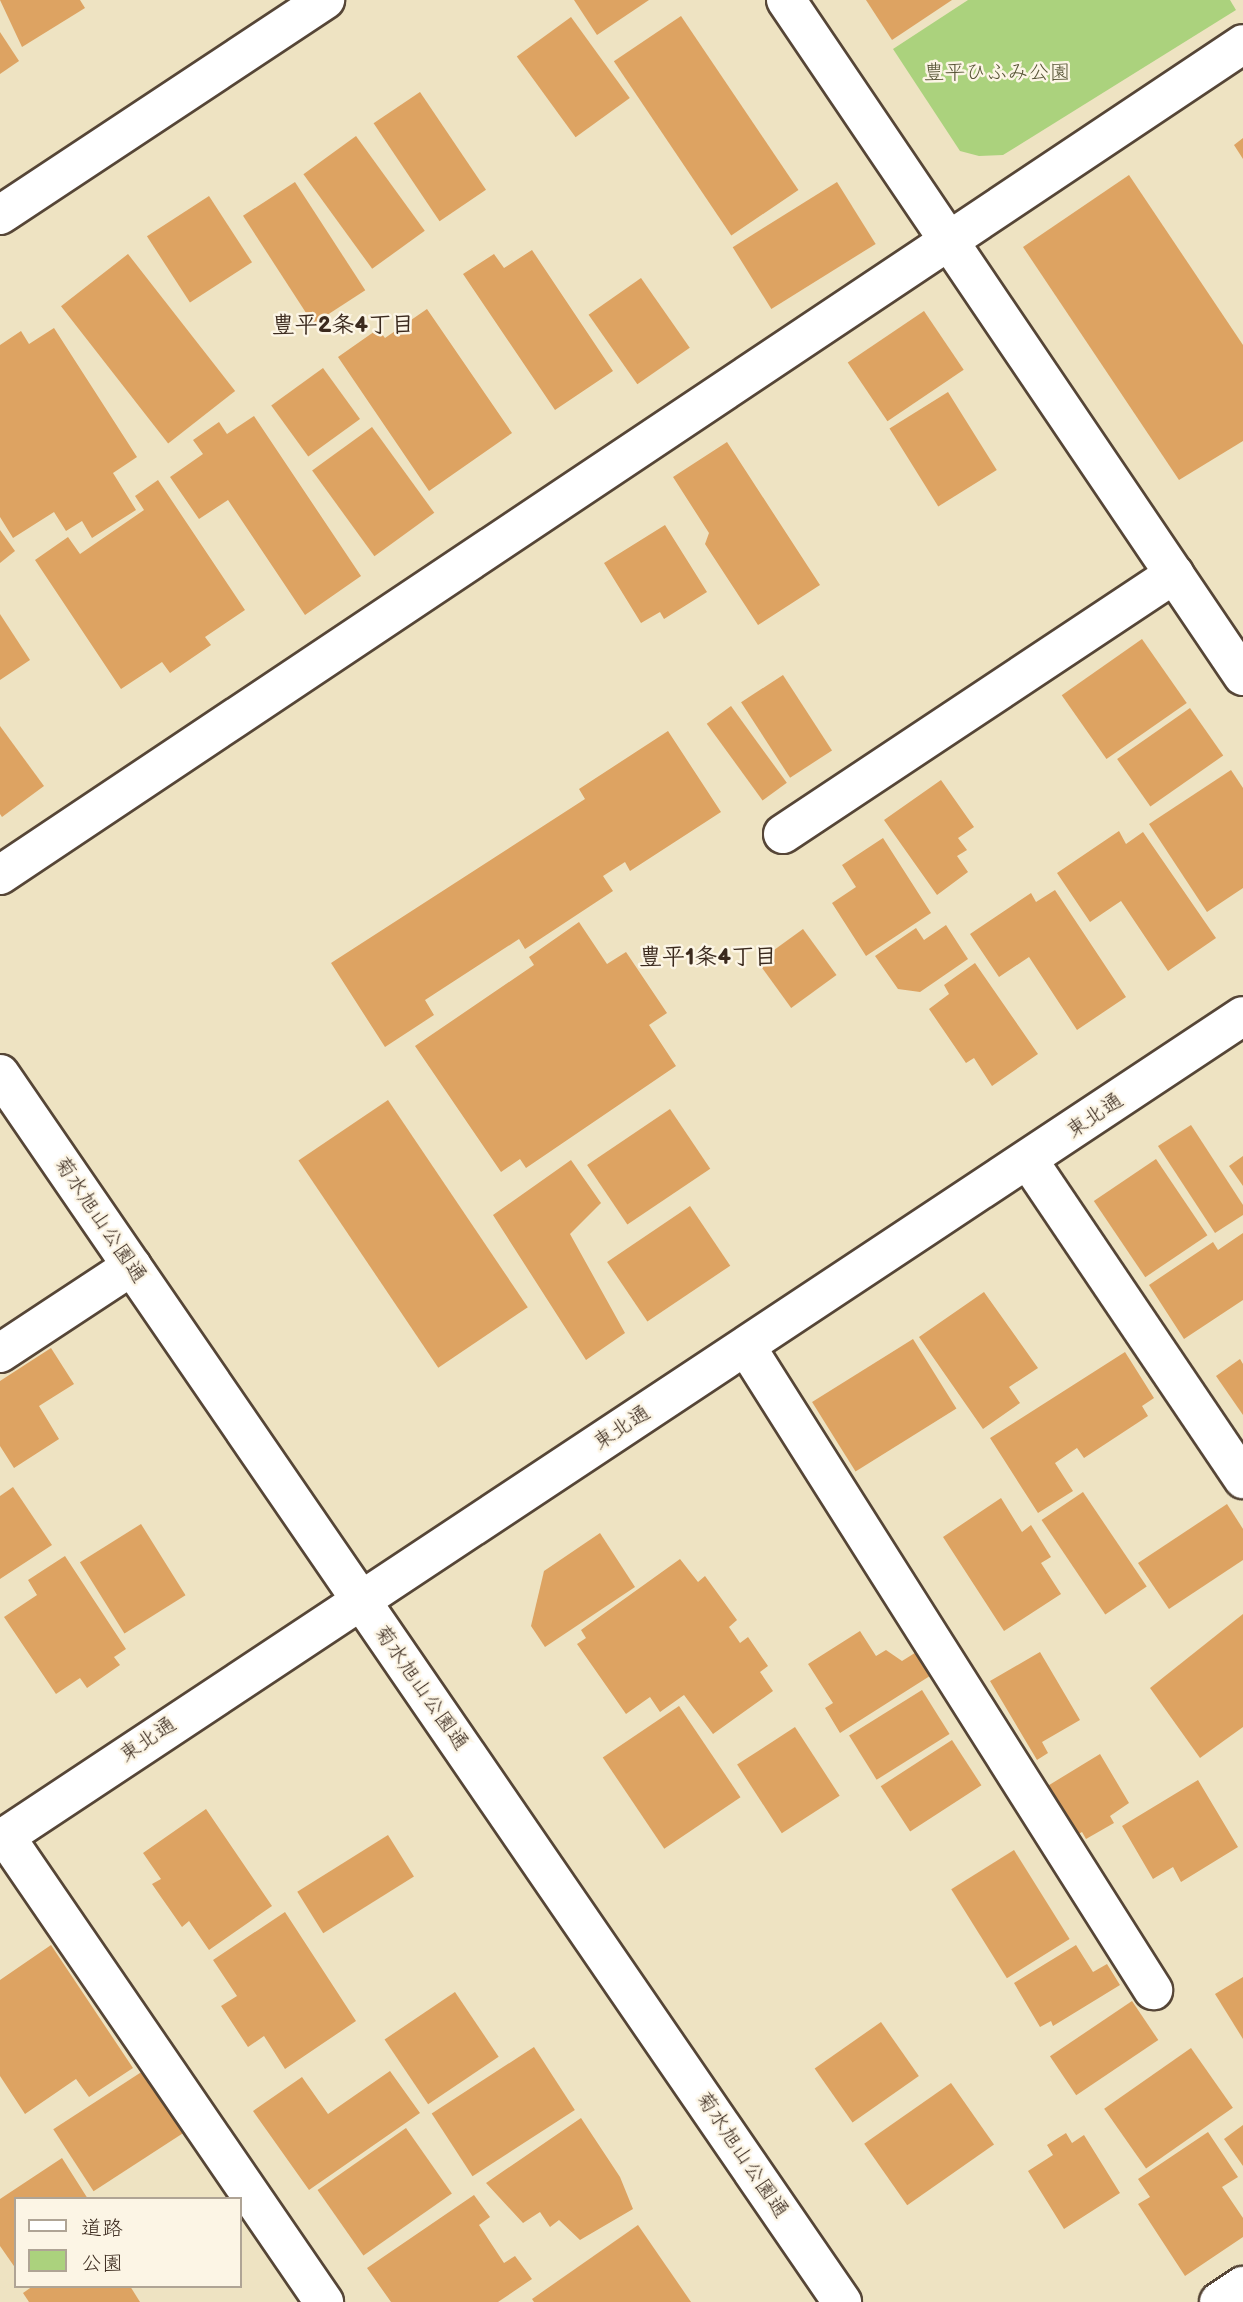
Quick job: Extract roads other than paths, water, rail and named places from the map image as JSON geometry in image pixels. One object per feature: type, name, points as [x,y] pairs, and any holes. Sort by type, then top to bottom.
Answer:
[{"type":"street","points":[[0,215],[325,0]]},
{"type":"street","points":[[786,0],[1243,676]]},
{"type":"street","points":[[0,875],[1243,44]]},
{"type":"street","points":[[783,834],[1175,574]]},
{"type":"street","name":"東北通","points":[[3,1838],[357,1599],[747,1348],[1243,1016]]},
{"type":"street","name":"菊水旭山公園通","points":[[0,1074],[357,1599],[842,2302]]},
{"type":"street","points":[[1028,1160],[1243,1479]]},
{"type":"street","points":[[0,1353],[132,1266]]},
{"type":"street","points":[[747,1348],[1153,1990]]},
{"type":"street","points":[[3,1838],[324,2302]]},
{"type":"street","points":[[1219,2302],[1243,2286]]},
{"type":"district","name":"豊平2条4丁目","points":[[343,325]]},
{"type":"district","name":"豊平1条4丁目","points":[[708,957]]},
{"type":"park label","name":"豊平ひふみ公園","points":[[997,73]]}]
